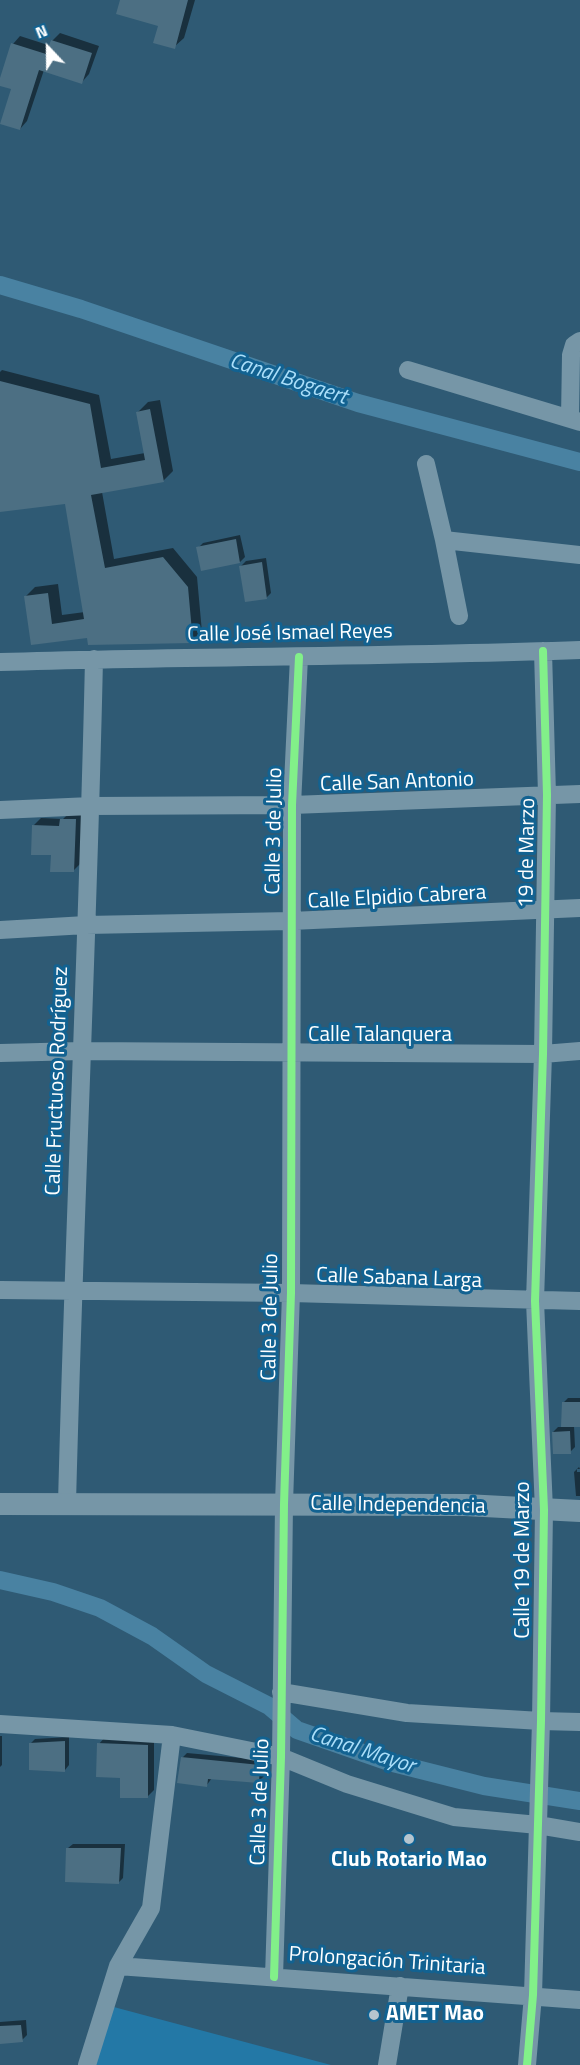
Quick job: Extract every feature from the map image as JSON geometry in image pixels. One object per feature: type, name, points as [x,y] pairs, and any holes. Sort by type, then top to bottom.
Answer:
[{"type":"street","points":[[408,370],[575,421],[572,355],[574,345],[580,341]]},
{"type":"street","points":[[426,464],[459,616]]},
{"type":"street","points":[[444,540],[580,555]]},
{"type":"street","name":"Calle José Ismael Reyes","points":[[0,662],[580,650]]},
{"type":"street","name":"19 de Marzo","points":[[543,651],[547,795],[543,1054]]},
{"type":"street","name":"Calle 3 de Julio","points":[[274,1977],[291,1293],[292,805],[299,657]]},
{"type":"street","name":"Calle Fructuoso Rodríguez","points":[[67,1504],[72,1291],[91,806],[94,659]]},
{"type":"street","name":"Calle San Antonio","points":[[0,810],[91,806],[292,805],[580,794]]},
{"type":"street","name":"Calle Elpidio Cabrera","points":[[0,930],[86,925],[291,921],[580,908]]},
{"type":"street","name":"Calle Talanquera","points":[[0,1053],[543,1054],[580,1051]]},
{"type":"street","name":"Calle 19 de Marzo","points":[[527,2065],[533,1995],[541,1721],[543,1510],[535,1301],[543,1054]]},
{"type":"street","name":"Calle Sabana Larga","points":[[0,1290],[291,1293],[580,1301]]},
{"type":"street","name":"Calle Independencia","points":[[0,1504],[465,1505],[580,1511]]},
{"type":"street","points":[[281,1696],[407,1713],[580,1722]]},
{"type":"street","points":[[0,1725],[172,1735],[281,1757],[347,1784],[454,1817],[538,1825],[580,1832]]},
{"type":"street","points":[[87,2065],[118,1966],[151,1908],[172,1735]]},
{"type":"street","name":"Prolongación Trinitaria","points":[[118,1966],[580,2000]]},
{"type":"street","points":[[387,2065],[400,1986]]},
{"type":"shaded area","points":[[110,2006],[331,2065],[93,2065]]},
{"type":"building","points":[[120,0],[188,0],[175,49],[153,43],[158,26],[116,14]]},
{"type":"building","points":[[51,40],[92,53],[82,84],[39,70],[20,130],[0,124],[11,89],[0,86],[0,78],[11,43],[46,54]]},
{"type":"building","points":[[0,381],[90,404],[101,468],[145,460],[136,412],[150,409],[164,482],[91,495],[105,568],[163,557],[188,587],[193,643],[88,645],[87,638],[31,645],[24,596],[48,593],[52,624],[84,619],[65,504],[0,512]]},
{"type":"building","points":[[236,539],[240,563],[201,571],[196,547]]},
{"type":"building","points":[[262,562],[267,599],[245,602],[239,566]]},
{"type":"building","points":[[60,819],[76,819],[74,872],[50,872],[51,855],[31,855],[32,825],[59,826]]},
{"type":"building","points":[[562,1402],[580,1402],[580,1427],[561,1427]]},
{"type":"building","points":[[570,1431],[571,1454],[553,1454],[552,1432]]},
{"type":"building","points":[[65,1741],[65,1772],[29,1770],[29,1743]]},
{"type":"building","points":[[97,1743],[148,1745],[148,1798],[120,1798],[120,1778],[96,1777]]},
{"type":"building","points":[[181,1757],[260,1765],[259,1783],[208,1779],[207,1787],[177,1783]]},
{"type":"building","points":[[66,1848],[121,1848],[119,1884],[65,1882]]},
{"type":"building","points":[[21,2025],[23,2042],[0,2044],[0,2026]]},
{"type":"waterway","name":"Canal Bogaert","points":[[0,285],[81,309],[358,403],[580,462]]},
{"type":"waterway","name":"Canal Mayor","points":[[0,1580],[53,1592],[100,1608],[152,1636],[206,1674],[269,1706],[297,1730],[389,1762],[484,1786],[580,1801]]},
{"type":"cycle path","points":[[527,2065],[533,1995],[544,1510],[535,1301],[543,1054],[547,795],[543,651]]},
{"type":"cycle path","points":[[274,1977],[291,1293],[292,805],[299,657]]},
{"type":"place","name":"Club Rotario Mao","points":[[409,1839]]},
{"type":"place","name":"AMET Mao","points":[[374,2015]]}]
